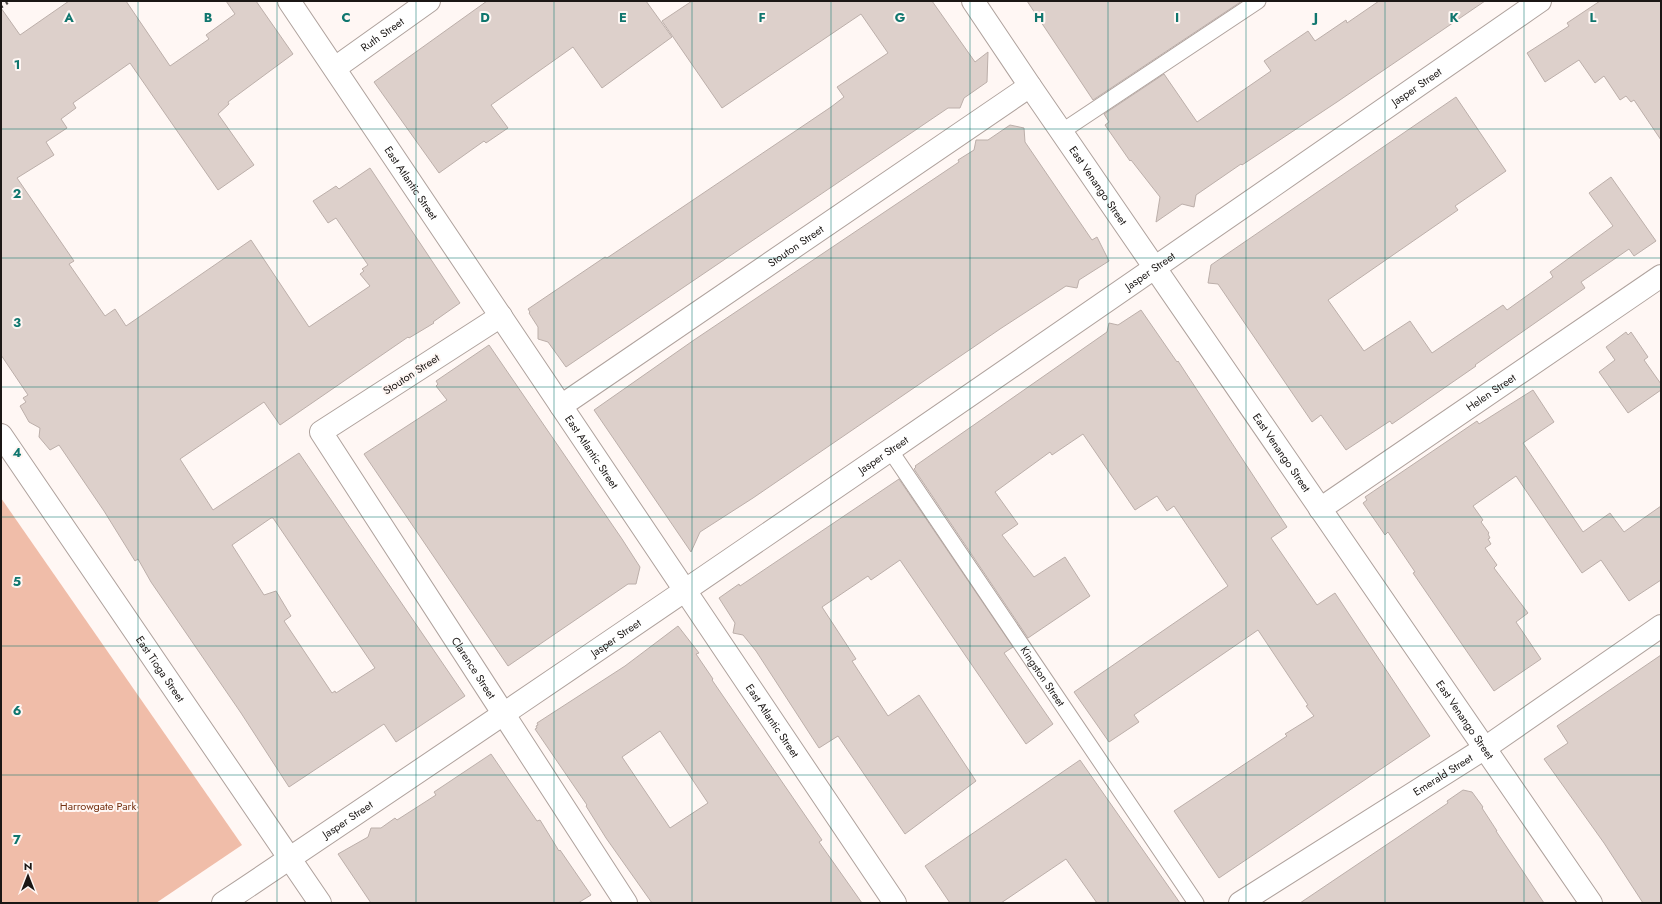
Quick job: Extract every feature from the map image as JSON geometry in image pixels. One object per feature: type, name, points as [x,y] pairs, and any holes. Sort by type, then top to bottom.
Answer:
[{"type":"street","name":"East Atlantic Street","points":[[289,1],[895,903]]},
{"type":"street","name":"Ruth Street","points":[[335,68],[429,1]]},
{"type":"street","name":"East Venango Street","points":[[973,1],[1061,132],[1591,903]]},
{"type":"street","name":"Jasper Street","points":[[223,903],[890,450],[1540,1]]},
{"type":"street","name":"Stouton Street","points":[[561,406],[1030,86]]},
{"type":"street","name":"Helen Street","points":[[1320,509],[1661,276]]},
{"type":"street","name":"Stouton Street","points":[[321,432],[501,316]]},
{"type":"street","name":"Clarence Street","points":[[321,432],[626,903]]},
{"type":"street","name":"East Tioga Street","points":[[1,435],[320,903]]},
{"type":"street","name":"Emerald Street","points":[[1240,903],[1484,748],[1661,626]]},
{"type":"lane","points":[[1061,132],[1258,1]]},
{"type":"lane","name":"Kingston Street","points":[[890,450],[1196,903]]},
{"type":"green space","name":"Harrowgate Park","points":[[1,498],[242,845],[156,903],[1,903]]},
{"type":"building","points":[[69,1],[126,1],[170,66],[209,39],[206,35],[235,14],[226,1],[256,1],[293,54],[228,102],[229,104],[218,114],[254,165],[218,190],[130,63],[73,103],[76,108],[61,119],[67,128],[46,142],[54,155],[17,178],[74,261],[69,264],[105,316],[115,309],[126,326],[251,240],[309,327],[370,286],[360,274],[364,271],[362,269],[368,265],[336,218],[328,223],[313,201],[336,186],[339,189],[370,168],[460,303],[433,322],[434,323],[409,338],[408,337],[280,425],[264,402],[180,459],[213,510],[299,453],[465,696],[396,742],[384,724],[289,787],[241,713],[151,582],[138,559],[135,561],[104,511],[59,445],[50,450],[39,437],[40,428],[29,422],[20,406],[26,402],[23,398],[28,395],[1,355],[1,8],[20,35]],"holes":[[[273,518],[375,668],[336,693],[335,691],[332,693],[284,621],[291,616],[276,591],[264,595],[232,545]]]},
{"type":"building","points":[[487,1],[646,1],[672,37],[602,88],[573,47],[491,105],[508,128],[486,143],[484,141],[439,173],[374,82]]},
{"type":"building","points":[[692,1],[932,1],[975,62],[988,52],[987,82],[964,98],[960,108],[948,108],[566,367],[548,342],[538,339],[538,327],[528,309],[605,257],[607,258],[831,107],[844,97],[837,87],[888,53],[861,14],[722,108],[662,21]]},
{"type":"building","points":[[1027,1],[1242,1],[1093,100]]},
{"type":"building","points":[[1379,1],[1485,1],[1337,102],[1196,195],[1194,207],[1182,204],[1156,222],[1160,197],[1131,160],[1130,161],[1105,125],[1109,122],[1104,114],[1164,74],[1197,122],[1271,71],[1264,61],[1308,31],[1315,41],[1346,20],[1347,23]]},
{"type":"building","points":[[1600,1],[1661,1],[1661,140],[1634,100],[1631,102],[1626,96],[1620,100],[1604,76],[1595,83],[1579,60],[1545,82],[1527,53],[1569,26],[1567,23]]},
{"type":"building","points":[[1456,97],[1506,171],[1455,206],[1458,210],[1328,300],[1364,351],[1410,321],[1432,353],[1503,305],[1507,310],[1553,277],[1550,272],[1613,226],[1589,193],[1611,177],[1656,241],[1634,256],[1629,249],[1581,282],[1585,288],[1475,365],[1476,366],[1392,424],[1390,421],[1346,450],[1321,415],[1312,422],[1218,284],[1208,283],[1211,265]]},
{"type":"building","points":[[1010,125],[1024,128],[1025,142],[1092,240],[1097,237],[1109,261],[1079,280],[1077,288],[1066,286],[1000,329],[753,498],[700,532],[691,552],[594,410],[694,340],[959,162],[958,160],[974,150],[976,140],[988,140]]},
{"type":"building","points":[[1141,310],[1177,362],[1178,361],[1287,527],[1271,538],[1317,605],[1335,593],[1430,736],[1219,878],[1174,811],[1287,736],[1285,734],[1314,716],[1306,706],[1308,705],[1258,630],[1134,715],[1139,722],[1109,742],[1074,692],[1228,586],[1174,506],[1167,511],[1157,496],[1135,510],[1083,434],[1052,455],[1050,452],[995,492],[1018,524],[1002,535],[1034,577],[1065,557],[1090,596],[1028,638],[914,469],[916,467],[915,466],[1107,332],[1109,323],[1118,325]]},
{"type":"building","points":[[1626,332],[1628,335],[1631,332],[1648,357],[1644,360],[1661,384],[1661,390],[1628,413],[1599,372],[1615,360],[1606,347]]},
{"type":"building","points":[[489,345],[640,567],[636,584],[628,584],[508,666],[364,454],[447,400],[436,386],[438,384],[436,381]]},
{"type":"building","points":[[1533,390],[1554,422],[1523,443],[1583,532],[1610,513],[1624,532],[1661,506],[1661,580],[1629,601],[1601,560],[1582,573],[1516,476],[1473,506],[1483,520],[1481,522],[1489,533],[1490,538],[1488,539],[1491,544],[1485,548],[1497,565],[1494,568],[1528,613],[1516,622],[1541,659],[1494,691],[1413,573],[1415,572],[1388,532],[1385,535],[1363,503],[1367,500],[1365,497],[1477,421],[1479,424]]},
{"type":"building","points":[[899,479],[1013,647],[1004,653],[1053,724],[1026,744],[900,560],[871,580],[868,576],[822,607],[856,659],[852,661],[888,716],[919,695],[976,781],[905,834],[838,736],[819,748],[756,651],[743,635],[733,633],[735,623],[719,598],[739,584],[740,586]]},
{"type":"building","points":[[678,626],[699,653],[696,654],[713,679],[712,680],[822,840],[819,842],[862,903],[652,903],[606,838],[586,806],[587,805],[535,729],[538,725],[537,723],[625,666]],"holes":[[[660,731],[708,803],[670,828],[622,757]]]},
{"type":"building","points":[[1661,655],[1661,903],[1643,903],[1604,843],[1544,759],[1568,743],[1557,726]]},
{"type":"building","points":[[491,754],[537,821],[540,820],[559,851],[560,850],[591,895],[578,903],[371,903],[338,854],[368,837],[371,828],[381,828],[395,818],[397,820],[436,795],[434,792]]},
{"type":"building","points":[[1080,760],[1180,903],[1097,903],[1066,859],[1001,903],[950,903],[925,866]]},
{"type":"building","points":[[1463,790],[1472,792],[1483,807],[1482,808],[1496,831],[1544,903],[1300,903],[1448,803],[1447,801]]},
{"type":"railway","points":[[1,7],[10,1]]}]
